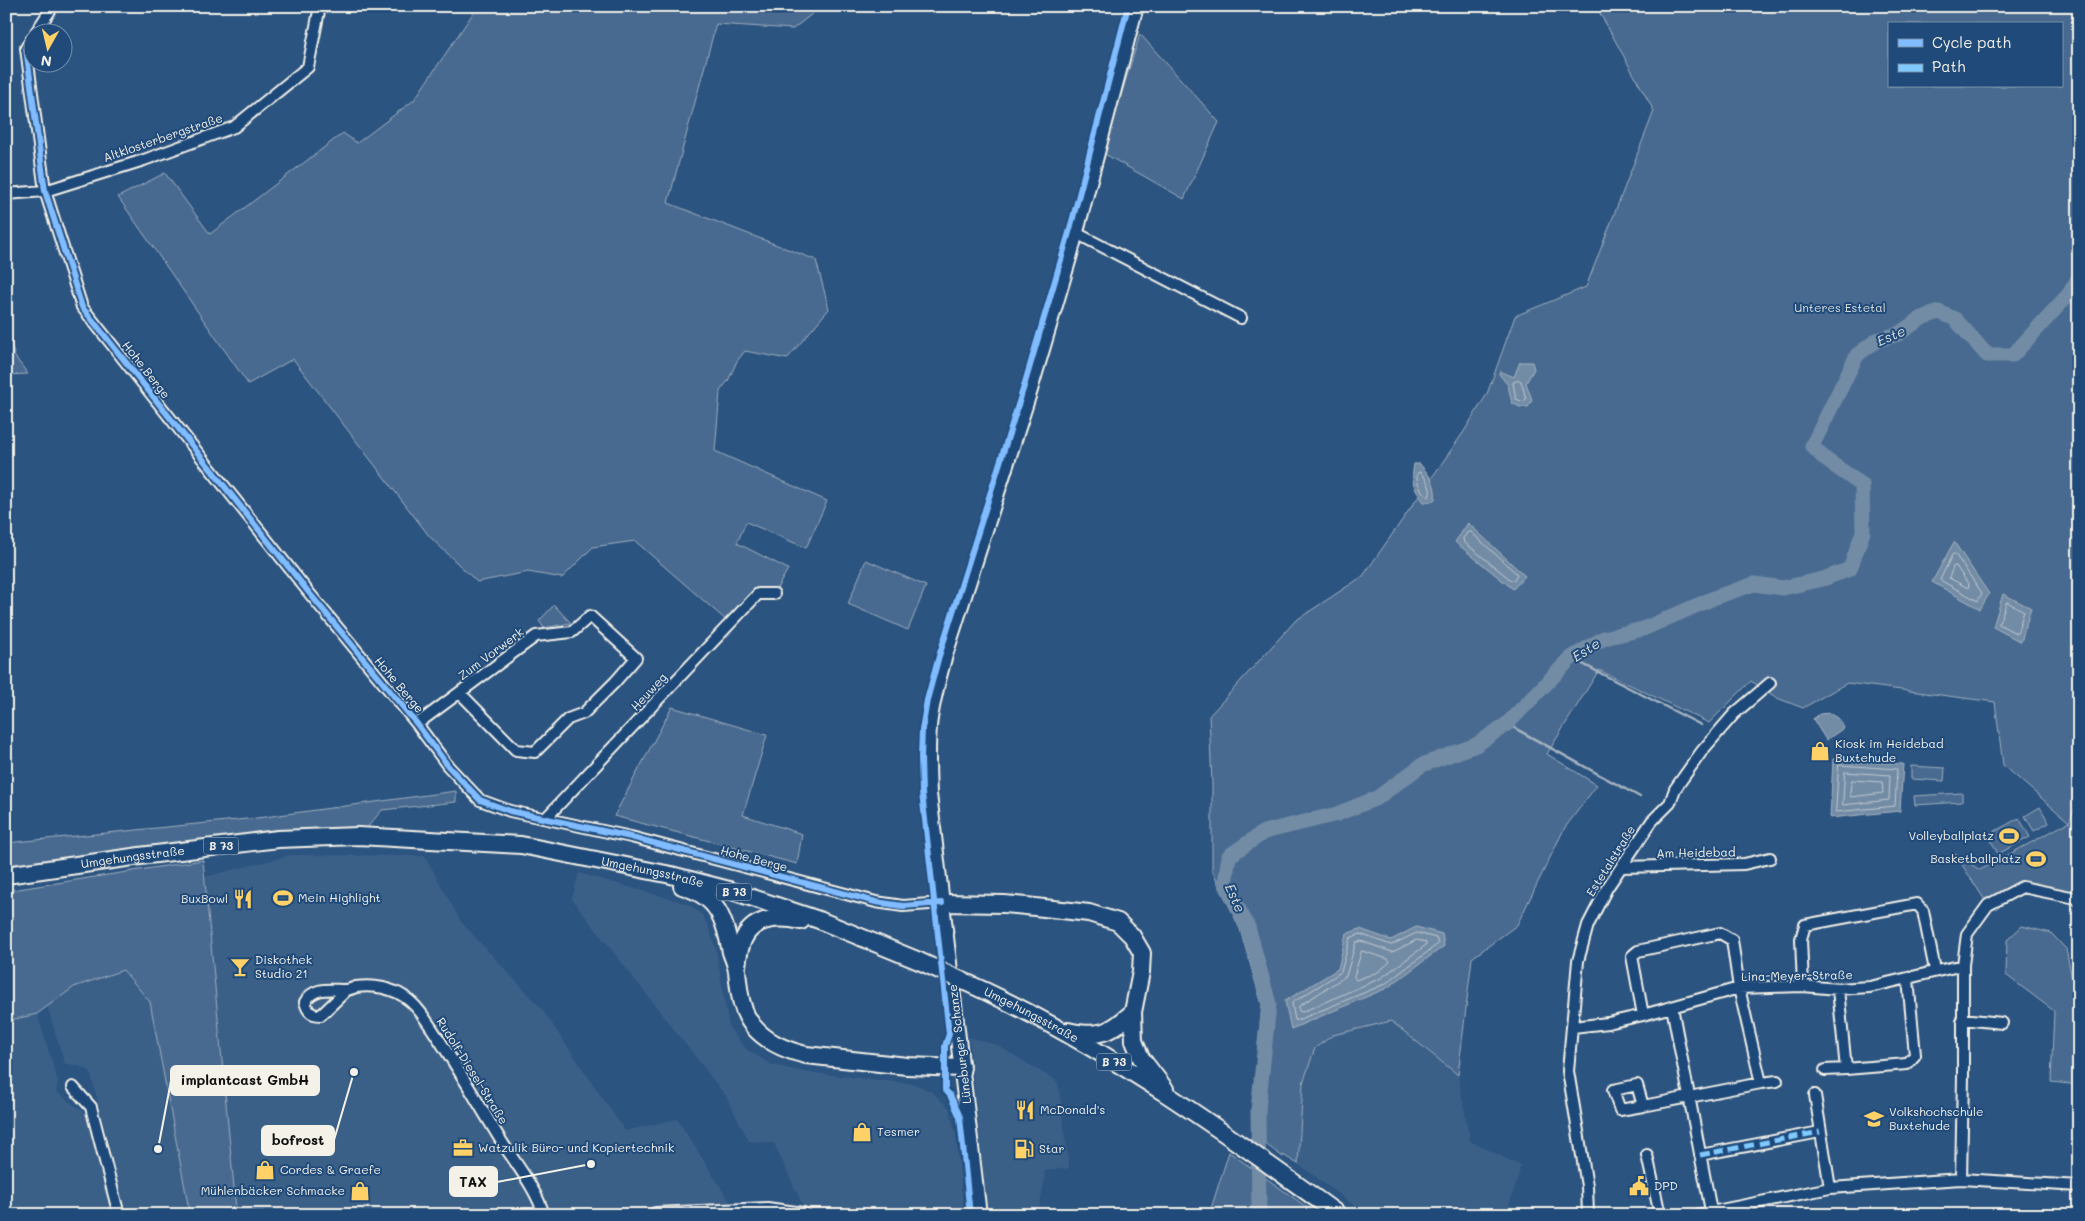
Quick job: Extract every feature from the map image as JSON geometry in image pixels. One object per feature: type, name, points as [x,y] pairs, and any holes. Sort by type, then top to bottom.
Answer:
[{"type":"main road","name":"Lüneburger Schanze","points":[[979,1215],[929,794],[927,756],[933,703],[944,658],[1030,390],[1076,232],[1136,6]]},
{"type":"main road","name":"Umgehungsstraße","points":[[6,875],[278,839],[358,836],[521,845],[671,874],[729,890],[819,920],[873,941],[985,991],[1059,1029],[1170,1095],[1339,1215]]},
{"type":"main road","points":[[590,857],[693,889],[707,898],[719,912],[724,922],[736,968],[744,1011],[752,1025],[764,1037],[784,1048],[806,1055],[907,1066],[962,1068]]},
{"type":"main road","points":[[942,903],[1004,904],[1088,913],[1118,922],[1132,936],[1142,953],[1141,972],[1133,1012],[1134,1041],[1141,1058],[1170,1095]]},
{"type":"main road","points":[[736,968],[744,938],[756,926],[769,919],[797,920],[873,941]]},
{"type":"main road","points":[[1059,1029],[1081,1034],[1097,1034],[1114,1029],[1133,1012]]},
{"type":"main road","points":[[656,1215],[767,1210],[803,1215]]},
{"type":"street","points":[[43,22],[53,6]]},
{"type":"street","name":"Altklosterbergstraße","points":[[6,194],[44,191],[144,160],[234,127],[308,66],[320,6]]},
{"type":"street","name":"Hohe Berge","points":[[29,72],[44,191],[82,307],[310,594],[417,724],[448,766],[480,800],[510,811],[631,837],[876,902],[903,906],[942,903]]},
{"type":"street","points":[[1076,232],[1241,318]]},
{"type":"street","name":"Heuweg","points":[[546,818],[758,594],[774,594]]},
{"type":"street","name":"Zum Vorwerk","points":[[417,724],[536,636],[572,632],[590,616],[636,658],[616,682],[584,713],[568,719],[535,752],[516,750],[460,693]]},
{"type":"street","name":"Estetalstraße","points":[[1588,1215],[1587,1186],[1568,1071],[1574,1027],[1578,962],[1588,925],[1607,888],[1652,821],[1670,803],[1675,789],[1702,751],[1734,714],[1770,683]]},
{"type":"street","name":"Am Heidebad","points":[[1622,866],[1744,864],[1770,858]]},
{"type":"street","points":[[1961,1179],[1963,965],[1966,934],[1988,904],[2022,887],[2076,898],[2079,901]]},
{"type":"street","points":[[1803,986],[1801,939],[1805,925],[1917,904],[1923,911],[1934,970]]},
{"type":"street","points":[[1643,1015],[1632,956],[1638,951],[1720,932],[1732,940],[1739,988],[1761,1083]]},
{"type":"street","name":"Lina-Meyer-Straße","points":[[1574,1027],[1608,1023],[1643,1015],[1739,988],[1803,986],[1838,989],[1870,987],[1908,979],[1934,970],[1963,965]]},
{"type":"street","points":[[1824,1070],[1907,1064],[1915,1056],[1908,979]]},
{"type":"street","name":"Rudolf-Diesel-Straße","points":[[347,990],[375,986],[386,989],[410,1001],[420,1011],[529,1184],[544,1215]]},
{"type":"street","points":[[1838,989],[1846,1069]]},
{"type":"street","points":[[1672,1007],[1711,1212]]},
{"type":"street","points":[[1962,1019],[2002,1023]]},
{"type":"street","points":[[1644,1106],[1777,1081]]},
{"type":"street","points":[[73,1087],[91,1107],[119,1215]]},
{"type":"street","points":[[1815,1096],[1830,1188]]},
{"type":"street","points":[[1700,1155],[1820,1132]]},
{"type":"street","points":[[1647,1155],[1660,1215]]},
{"type":"street","points":[[1696,1215],[1830,1188],[1961,1179],[2079,1186]]},
{"type":"shaded area","points":[[292,855],[425,856],[461,922],[541,1008],[625,1131],[677,1119],[730,1202],[732,1215],[304,1215],[236,1209],[205,877]]},
{"type":"shaded area","points":[[579,873],[678,901],[691,906],[702,915],[708,925],[716,950],[729,1028],[746,1049],[772,1065],[804,1072],[915,1084],[932,1092],[949,1108],[956,1136],[964,1215],[846,1215],[804,1208],[774,1143],[749,1141],[726,1096],[572,899]]},
{"type":"shaded area","points":[[123,970],[150,1002],[190,1215],[6,1215],[6,1021],[37,1014],[58,1081],[56,1092],[84,1112],[100,1155],[111,1152],[90,1071],[77,1065],[65,1064],[47,1006],[74,987]]},
{"type":"shaded area","points":[[1391,1021],[1458,1075],[1470,1141],[1521,1166],[1507,1213],[1509,1215],[1367,1215],[1298,1164],[1303,1083],[1315,1048],[1333,1035]]},
{"type":"shaded area","points":[[969,1037],[997,1045],[1058,1082],[1069,1168],[1044,1171],[1045,1178],[1038,1215],[988,1215]]},
{"type":"green space","points":[[478,6],[822,6],[793,29],[716,24],[668,203],[816,260],[829,309],[787,359],[745,351],[720,391],[715,451],[827,501],[806,548],[746,522],[737,543],[788,569],[774,594],[758,594],[727,621],[635,541],[593,547],[562,578],[528,572],[477,582],[430,537],[293,359],[248,384],[118,197],[165,173],[210,234],[343,133],[357,143],[414,100]]},
{"type":"green space","name":"Unteres Estetal","points":[[1596,6],[2079,6],[2079,799],[2069,822],[2003,765],[1995,702],[1847,683],[1803,708],[1777,698],[1751,681],[1709,723],[1599,670],[1547,754],[1597,785],[1564,829],[1517,925],[1472,958],[1458,1075],[1391,1021],[1333,1035],[1315,1048],[1303,1083],[1298,1164],[1283,1155],[1283,1157],[1252,1134],[1252,1110],[1262,1005],[1240,929],[1212,870],[1212,784],[1209,716],[1295,621],[1363,576],[1463,433],[1487,394],[1515,316],[1586,287],[1654,111]]},
{"type":"green space","points":[[1140,34],[1219,122],[1184,199],[1103,153]]},
{"type":"green space","points":[[6,327],[15,357],[28,374],[6,375]]},
{"type":"green space","points":[[866,560],[926,586],[908,630],[848,604]]},
{"type":"green space","points":[[554,605],[571,623],[544,628],[539,621]]},
{"type":"green space","points":[[672,707],[767,735],[743,815],[802,834],[797,864],[614,816]]},
{"type":"green space","points":[[1911,766],[1945,768],[1944,781],[1911,779]]},
{"type":"green space","points":[[456,791],[456,802],[382,810],[366,829],[193,842],[6,867],[6,843],[257,818]]},
{"type":"green space","points":[[1962,793],[1962,802],[1915,805],[1914,796]]},
{"type":"green space","points":[[2040,807],[2049,823],[2034,831],[2025,816]]},
{"type":"green space","name":"Volleyballplatz","points":[[2019,818],[2030,837],[1998,854],[1988,835]]},
{"type":"green space","points":[[2069,822],[2079,834],[2079,896],[2022,887],[1988,905],[1955,854],[1980,870]]},
{"type":"green space","points":[[203,860],[236,1209],[304,1215],[190,1215],[150,1002],[123,970],[74,987],[37,1014],[6,1021],[6,891]]},
{"type":"green space","points":[[2022,926],[2051,933],[2066,949],[2072,978],[2079,984],[2079,1085],[2051,1082],[2054,1011],[2006,975],[2007,940]]},
{"type":"green space","points":[[1229,1152],[1318,1215],[1209,1215]]},
{"type":"water","points":[[1520,362],[1532,362],[1534,369],[1526,383],[1532,400],[1528,407],[1520,407],[1512,403],[1508,385],[1499,374],[1500,371],[1514,377]]},
{"type":"water","points":[[1414,464],[1420,464],[1432,480],[1435,489],[1435,499],[1431,502],[1424,502],[1417,493],[1413,480]]},
{"type":"water","points":[[1468,523],[1525,576],[1513,589],[1455,542]]},
{"type":"water","points":[[1954,542],[1989,594],[1980,609],[1932,582]]},
{"type":"water","points":[[2003,594],[2031,608],[2021,642],[1993,627]]},
{"type":"water","points":[[1829,713],[1840,720],[1844,728],[1826,740],[1813,719],[1820,714]]},
{"type":"water","points":[[1833,759],[1903,764],[1900,811],[1830,818]]},
{"type":"water","points":[[1416,927],[1442,934],[1444,946],[1387,988],[1291,1029],[1285,1001],[1338,969],[1346,934],[1360,929],[1391,940]]},
{"type":"waterway","name":"Este","points":[[1259,1215],[1258,1110],[1269,1004],[1248,927],[1225,883],[1229,856],[1264,832],[1337,814],[1377,798],[1422,765],[1476,745],[1507,724],[1571,658],[1604,638],[1643,629],[1716,597],[1754,584],[1783,588],[1823,579],[1850,569],[1863,532],[1862,485],[1825,459],[1812,446],[1857,355],[1877,340],[1898,334],[1922,318],[1939,312],[1955,319],[1987,355],[2013,355],[2069,294],[2079,277]]},
{"type":"waterway","points":[[1571,658],[1701,725]]},
{"type":"waterway","points":[[1507,724],[1640,797]]},
{"type":"marked path","points":[[1700,1155],[1820,1132]]},
{"type":"cycle path","points":[[970,1215],[960,1117],[950,1095],[945,1090],[945,1046],[949,1034],[922,793],[922,730],[927,700],[939,656],[1024,386],[1070,229],[1128,6]]},
{"type":"cycle path","points":[[29,72],[45,191],[82,307],[310,594],[417,724],[448,766],[480,800],[510,811],[631,837],[876,902],[903,906],[942,903]]},
{"type":"place","name":"Kiosk im Heidebad Buxtehude","points":[[1820,751]]},
{"type":"place","name":"Volleyballplatz","points":[[2009,836]]},
{"type":"place","name":"Basketballplatz","points":[[2036,859]]},
{"type":"place","name":"Mein Highlight","points":[[283,898]]},
{"type":"place","name":"BuxBowl","points":[[243,899]]},
{"type":"place","name":"Diskothek Studio 21","points":[[240,967]]},
{"type":"place","name":"bofrost","points":[[354,1072]]},
{"type":"place","name":"McDonald's","points":[[1025,1110]]},
{"type":"place","name":"Volkshochschule Buxtehude","points":[[1874,1119]]},
{"type":"place","name":"Tesmer","points":[[862,1132]]},
{"type":"place","name":"Watzulik Büro- und Kopiertechnik","points":[[463,1148]]},
{"type":"place","name":"implantcast GmbH","points":[[158,1149]]},
{"type":"place","name":"Star","points":[[1024,1149]]},
{"type":"place","name":"TAX","points":[[591,1164]]},
{"type":"place","name":"Cordes & Graefe","points":[[265,1170]]},
{"type":"place","name":"DPD","points":[[1639,1186]]},
{"type":"place","name":"Mühlenbäcker Schmacke","points":[[360,1191]]}]
